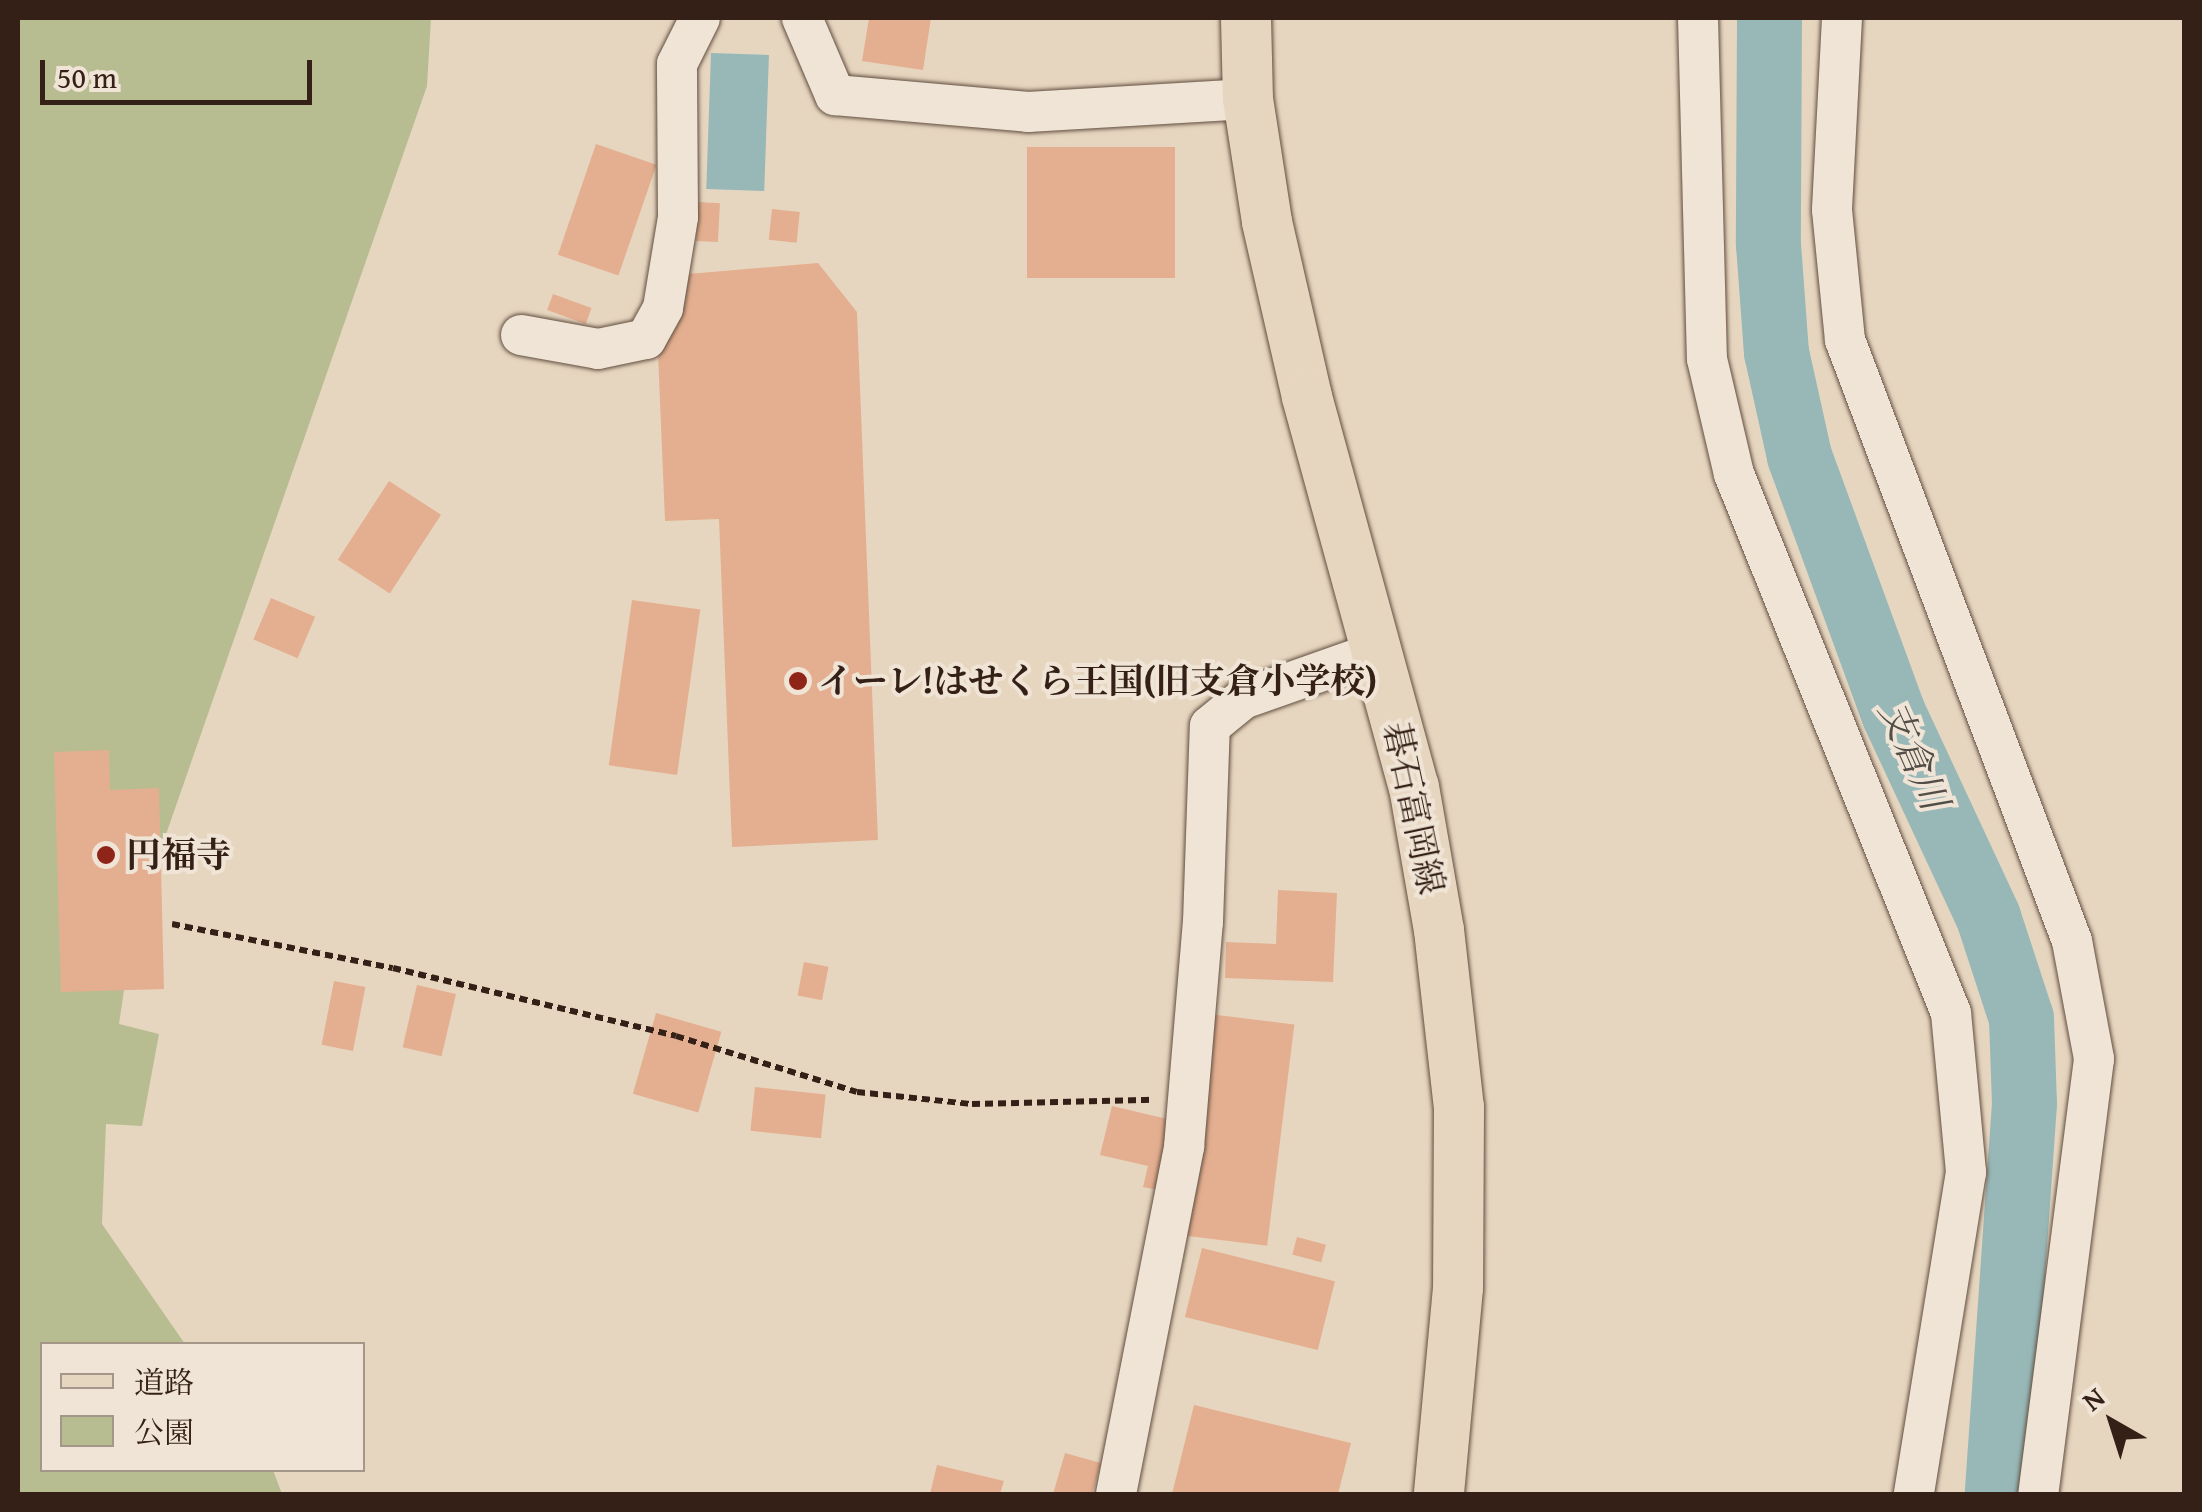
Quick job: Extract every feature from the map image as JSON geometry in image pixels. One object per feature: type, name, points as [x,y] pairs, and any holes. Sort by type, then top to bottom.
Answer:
[{"type":"main road","name":"碁石富岡線","points":[[1246,18],[1248,99],[1308,397],[1414,787],[1459,1107],[1458,1288],[1439,1494]]},
{"type":"street","points":[[521,335],[598,349],[646,338],[663,308],[678,217],[678,64],[700,18]]},
{"type":"street","points":[[802,18],[834,95],[1028,112],[1248,99]]},
{"type":"street","points":[[1698,18],[1707,360],[1734,474],[1950,1013],[1966,1172],[1914,1494]]},
{"type":"street","points":[[1842,18],[1832,210],[1845,340],[1874,430],[2072,941],[2094,1060],[2038,1494]]},
{"type":"street","points":[[1116,1494],[1184,1147],[1184,1099],[1203,922],[1210,726],[1243,699],[1379,651]]},
{"type":"path","points":[[172,924],[393,968],[676,1036],[857,1092],[972,1104],[1184,1099]]},
{"type":"green space","points":[[18,18],[431,18],[427,86],[133,929],[119,1024],[159,1034],[142,1126],[106,1124],[102,1224],[184,1342],[40,1342],[40,1472],[274,1472],[282,1494],[18,1494]]},
{"type":"water","points":[[711,53],[769,55],[764,191],[706,189]]},
{"type":"building","points":[[869,18],[931,18],[923,70],[862,61]]},
{"type":"building","points":[[596,144],[657,165],[618,275],[558,255]]},
{"type":"building","points":[[1027,147],[1175,147],[1175,278],[1027,278]]},
{"type":"building","points":[[698,202],[720,203],[718,242],[696,241]]},
{"type":"building","points":[[772,209],[800,212],[797,243],[769,240]]},
{"type":"building","name":"イーレ!はせくら王国(旧支倉小学校)","points":[[818,263],[857,312],[878,840],[732,847],[719,519],[665,521],[658,353],[688,274]]},
{"type":"building","points":[[553,294],[592,308],[586,324],[547,310]]},
{"type":"building","points":[[389,481],[441,515],[390,594],[338,560]]},
{"type":"building","points":[[271,598],[315,617],[298,658],[253,639]]},
{"type":"building","points":[[632,600],[700,610],[677,775],[609,765]]},
{"type":"building","points":[[109,750],[110,790],[159,788],[164,989],[61,992],[54,752]]},
{"type":"building","points":[[1278,890],[1337,893],[1333,982],[1225,978],[1226,942],[1276,944]]},
{"type":"building","points":[[804,962],[829,967],[822,1000],[798,995]]},
{"type":"building","points":[[334,981],[365,987],[353,1051],[322,1045]]},
{"type":"building","points":[[417,985],[456,994],[442,1056],[403,1047]]},
{"type":"building","points":[[656,1013],[721,1032],[698,1112],[633,1094]]},
{"type":"building","points":[[1209,1014],[1294,1024],[1267,1246],[1182,1235]]},
{"type":"building","points":[[755,1087],[826,1094],[821,1138],[750,1131]]},
{"type":"building","points":[[1112,1106],[1180,1122],[1163,1191],[1143,1187],[1148,1166],[1100,1155]]},
{"type":"building","points":[[1297,1237],[1326,1245],[1321,1262],[1292,1254]]},
{"type":"building","points":[[1202,1248],[1335,1281],[1318,1350],[1185,1317]]},
{"type":"building","points":[[1194,1405],[1351,1443],[1338,1494],[1172,1494]]},
{"type":"building","points":[[1065,1453],[1101,1463],[1092,1494],[1053,1494]]},
{"type":"building","points":[[937,1465],[1004,1481],[1000,1494],[930,1494]]},
{"type":"waterway","name":"支倉川","points":[[1769,18],[1768,244],[1776,352],[1799,456],[1893,713],[1988,917],[2021,1018],[2024,1103],[1997,1494]]},
{"type":"place","name":"イーレ!はせくら王国(旧支倉小学校)","points":[[798,681]]},
{"type":"place","name":"円福寺","points":[[106,855]]}]
